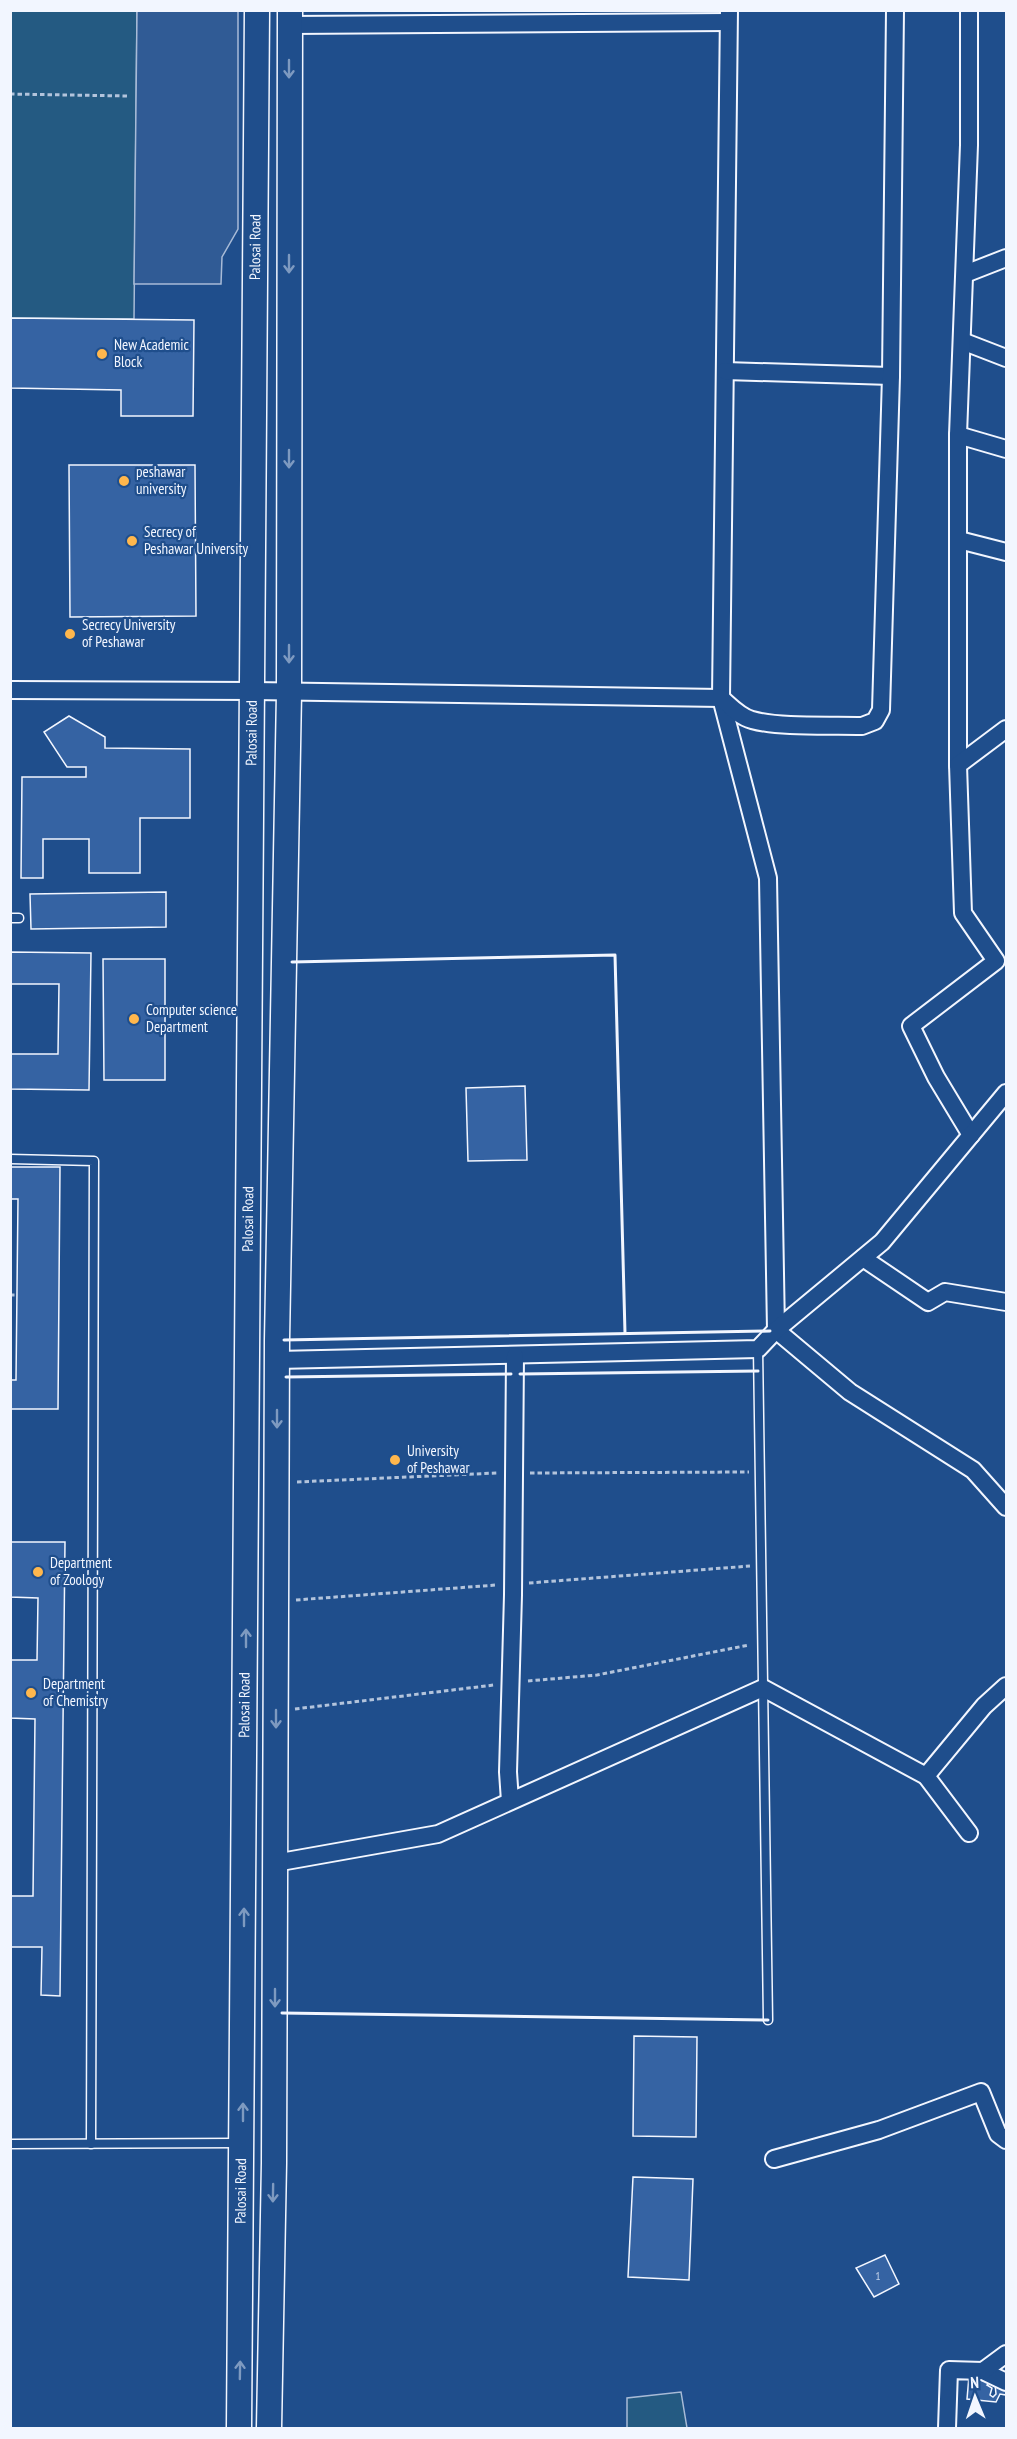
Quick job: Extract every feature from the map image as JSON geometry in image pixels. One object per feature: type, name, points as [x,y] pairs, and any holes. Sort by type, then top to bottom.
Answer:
[{"type":"street","name":"Palosai Road","points":[[239,2428],[243,2143],[257,10]]},
{"type":"street","points":[[10,690],[721,698],[735,711],[750,720],[772,723],[862,726],[875,721],[881,710],[891,376],[895,10]]},
{"type":"street","points":[[969,10],[969,146],[958,435],[958,765],[963,913],[996,961],[910,1026],[936,1077],[971,1135]]},
{"type":"street","points":[[269,2428],[274,2163],[277,1360],[289,693],[290,18],[728,16],[721,698],[768,878],[776,1330],[850,1392],[973,1470],[1006,1507]]},
{"type":"street","points":[[964,274],[1006,258]]},
{"type":"street","points":[[962,341],[1006,358]]},
{"type":"street","points":[[725,371],[891,376]]},
{"type":"street","points":[[958,435],[1006,448]]},
{"type":"street","points":[[958,540],[1006,552]]},
{"type":"street","points":[[958,765],[1006,729]]},
{"type":"street","points":[[248,1358],[277,1360],[515,1356],[758,1349],[776,1330],[882,1242],[1006,1093]]},
{"type":"street","points":[[863,1258],[928,1302],[945,1292],[1006,1302]]},
{"type":"street","points":[[510,1802],[508,1772],[513,1595],[515,1356]]},
{"type":"street","points":[[926,1776],[984,1706],[1006,1686]]},
{"type":"street","points":[[275,1863],[438,1834],[764,1688],[926,1776],[969,1833]]},
{"type":"street","points":[[245,1748],[276,1750]]},
{"type":"street","points":[[774,2159],[879,2130],[981,2092],[998,2134],[1006,2140]]},
{"type":"street","points":[[983,2371],[1006,2354]]},
{"type":"street","points":[[947,2428],[949,2370],[983,2371],[1006,2382]]},
{"type":"lane","points":[[10,1159],[94,1161],[91,2144]]},
{"type":"lane","points":[[758,1349],[768,2020]]},
{"type":"lane","points":[[10,2144],[243,2143]]},
{"type":"path","points":[[10,94],[127,96]]},
{"type":"path","points":[[10,1295],[17,1295]]},
{"type":"shaded area","points":[[11,11],[137,11],[134,319],[11,318]]},
{"type":"shaded area","points":[[137,11],[238,11],[238,229],[222,257],[221,284],[134,284]]},
{"type":"shaded area","points":[[681,2392],[687,2428],[627,2428],[627,2398]]},
{"type":"building","name":"New Academic Block","points":[[10,318],[194,320],[193,416],[121,416],[121,390],[10,388]]},
{"type":"building","name":"Secrecy of Peshawar University","points":[[69,465],[195,465],[196,616],[70,617]]},
{"type":"building","points":[[69,716],[105,737],[105,748],[190,749],[190,818],[140,818],[140,873],[89,873],[89,839],[43,839],[43,878],[21,878],[22,777],[86,777],[86,767],[67,767],[44,732]]},
{"type":"building","points":[[166,892],[166,927],[31,929],[30,894]]},
{"type":"building","points":[[10,952],[91,953],[89,1090],[10,1089],[10,1054],[58,1054],[59,984],[10,984]]},
{"type":"building","name":"Computer science Department","points":[[103,959],[165,959],[165,1080],[104,1080]]},
{"type":"building","points":[[525,1086],[527,1160],[468,1161],[466,1088]]},
{"type":"building","points":[[10,1167],[60,1167],[58,1409],[10,1409],[10,1380],[16,1380],[18,1199],[10,1199]]},
{"type":"building","points":[[10,1542],[65,1542],[60,1996],[41,1995],[42,1947],[10,1947],[10,1896],[33,1896],[35,1719],[10,1718],[10,1660],[37,1660],[38,1598],[10,1597]]},
{"type":"building","points":[[634,2036],[697,2037],[696,2137],[633,2136]]},
{"type":"building","points":[[633,2177],[693,2179],[689,2280],[628,2277]]},
{"type":"building","points":[[885,2255],[899,2284],[874,2297],[856,2268]]},
{"type":"building","points":[[978,2373],[980,2380],[990,2382],[987,2385],[992,2388],[990,2395],[993,2397],[996,2394],[995,2384],[1006,2386],[1006,2395],[1000,2394],[996,2402],[967,2399],[969,2376]]},
{"type":"wall","points":[[292,962],[615,955],[625,1333]]},
{"type":"wall","points":[[284,1340],[770,1331]]},
{"type":"wall","points":[[520,1374],[758,1371]]},
{"type":"wall","points":[[286,1377],[511,1374]]},
{"type":"wall","points":[[282,2013],[768,2020]]},
{"type":"place","name":"New Academic Block","points":[[102,354]]},
{"type":"place","name":"peshawar university","points":[[124,481]]},
{"type":"place","name":"Secrecy of Peshawar University","points":[[132,541]]},
{"type":"place","name":"Secrecy University of Peshawar","points":[[70,634]]},
{"type":"place","name":"Computer science Department","points":[[134,1019]]},
{"type":"place","name":"University of Peshawar","points":[[395,1460]]},
{"type":"place","name":"Department of Zoology","points":[[38,1572]]},
{"type":"place","name":"Department of Chemistry","points":[[31,1693]]}]
